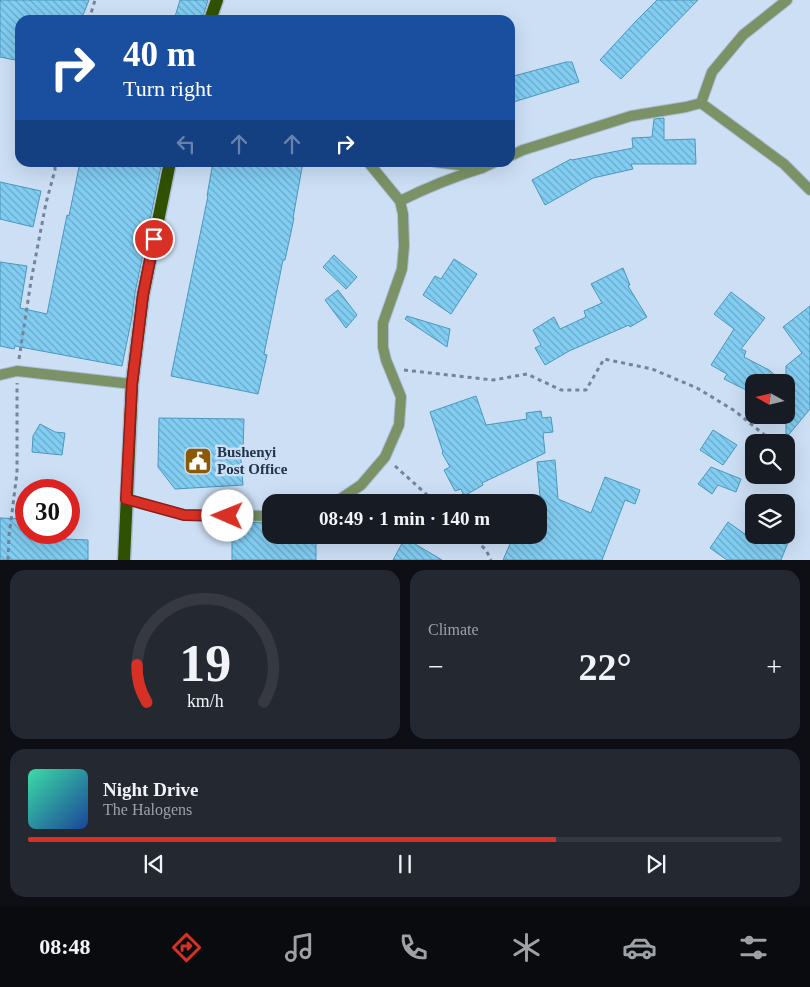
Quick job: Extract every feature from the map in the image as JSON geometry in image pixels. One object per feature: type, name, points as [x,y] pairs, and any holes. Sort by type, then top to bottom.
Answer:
[{"type":"main road","points":[[212,15],[217,0]]},
{"type":"main road","points":[[124,560],[132,384],[143,295],[169,167]]},
{"type":"street","points":[[702,103],[712,72],[743,35],[787,0]]},
{"type":"street","points":[[515,154],[630,116],[702,103]]},
{"type":"street","points":[[702,103],[784,164],[810,190]]},
{"type":"street","points":[[348,494],[361,485],[386,457],[399,425],[401,397],[382,347],[383,323],[402,269],[404,246],[403,214],[400,201],[372,167]]},
{"type":"street","points":[[474,167],[482,168]]},
{"type":"street","points":[[400,201],[459,175],[482,168]]},
{"type":"street","points":[[0,375],[18,371],[132,384]]},
{"type":"street","points":[[126,499],[184,515],[262,516]]},
{"type":"path","points":[[90,15],[95,0]]},
{"type":"path","points":[[389,366],[403,370],[493,380],[527,374],[562,390],[586,390],[604,359],[652,369],[697,388],[735,411],[763,434]]},
{"type":"path","points":[[386,457],[426,494]]},
{"type":"path","points":[[480,544],[486,550],[491,560]]},
{"type":"building","points":[[0,0],[89,0],[83,15],[15,15],[15,60],[0,57]]},
{"type":"building","points":[[180,0],[208,0],[204,15],[176,15]]},
{"type":"building","points":[[657,0],[698,0],[621,79],[600,60]]},
{"type":"building","points":[[572,62],[579,82],[515,101],[515,76]]},
{"type":"building","points":[[664,118],[664,140],[695,139],[696,164],[631,164],[633,169],[593,178],[545,205],[532,180],[571,159],[633,148],[632,138],[652,137],[654,119]]},
{"type":"building","points":[[79,167],[161,167],[122,366],[15,346],[14,349],[0,346],[0,262],[27,266],[20,308],[47,314],[67,215],[69,216]]},
{"type":"building","points":[[212,167],[302,167],[294,218],[285,260],[283,260],[264,354],[267,355],[258,394],[171,376]]},
{"type":"building","points":[[0,182],[41,191],[33,227],[0,219]]},
{"type":"building","points":[[334,255],[357,277],[346,289],[323,267]]},
{"type":"building","points":[[454,259],[477,274],[451,314],[423,295],[435,276],[441,279]]},
{"type":"building","points":[[623,268],[630,285],[628,286],[647,317],[630,327],[629,325],[569,351],[545,365],[535,348],[541,345],[533,330],[554,317],[560,329],[586,317],[584,311],[602,303],[591,284]]},
{"type":"building","points":[[338,290],[357,315],[346,328],[325,300]]},
{"type":"building","points":[[731,292],[765,318],[741,349],[746,351],[744,357],[774,374],[745,374],[745,390],[724,379],[727,374],[711,365],[734,329],[714,314]]},
{"type":"building","points":[[810,306],[810,409],[789,434],[786,434],[786,424],[795,424],[795,374],[786,374],[786,366],[802,353],[783,327]]},
{"type":"building","points":[[407,316],[450,329],[447,347],[405,319]]},
{"type":"building","points":[[476,396],[486,425],[527,419],[526,413],[541,411],[542,418],[551,417],[553,432],[543,433],[545,453],[482,483],[483,485],[467,494],[463,494],[461,489],[455,491],[444,470],[450,467],[442,453],[430,412]]},
{"type":"building","points":[[159,418],[244,419],[243,449],[240,449],[243,485],[175,489],[158,467]]},
{"type":"building","points":[[40,424],[55,432],[65,433],[62,455],[32,452],[33,436]]},
{"type":"building","points":[[713,430],[737,445],[723,465],[700,450]]},
{"type":"building","points":[[555,460],[558,499],[591,513],[605,477],[640,490],[635,504],[625,500],[602,560],[503,560],[510,544],[547,544],[547,494],[540,494],[537,462]]},
{"type":"building","points":[[711,467],[741,479],[736,492],[718,485],[712,494],[698,484]]},
{"type":"building","points":[[0,518],[15,519],[15,544],[80,544],[80,540],[88,540],[88,560],[0,560]]},
{"type":"building","points":[[232,522],[262,523],[262,544],[316,544],[316,560],[232,560]]},
{"type":"building","points":[[728,522],[745,534],[745,544],[787,544],[781,560],[727,560],[710,548]]},
{"type":"building","points":[[402,544],[415,544],[442,560],[393,560]]},
{"type":"place","name":"Bushenyi Post Office","points":[[198,461]]},
{"type":"route","points":[[154,239],[143,295],[132,384],[126,499],[184,515],[228,516]]}]
